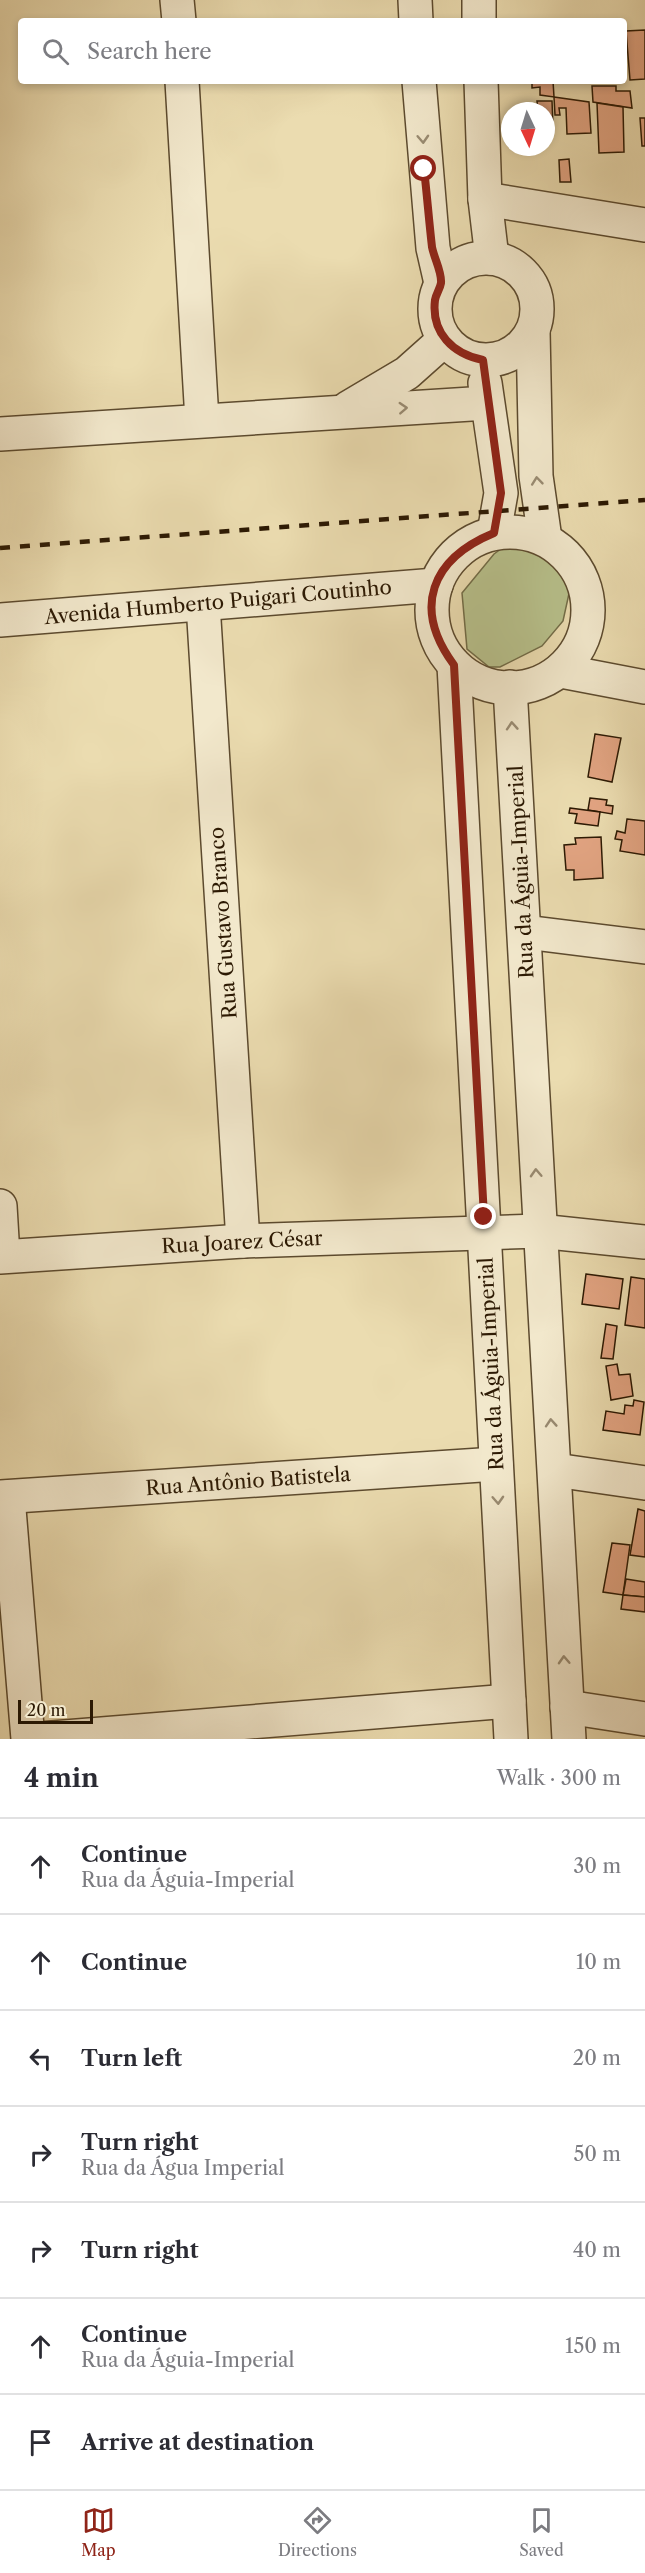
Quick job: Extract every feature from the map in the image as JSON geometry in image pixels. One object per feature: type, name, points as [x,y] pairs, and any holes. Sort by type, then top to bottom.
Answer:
[{"type":"street","points":[[177,0],[179,18]]},
{"type":"street","points":[[415,0],[416,18]]},
{"type":"street","points":[[479,0],[479,18]]},
{"type":"street","points":[[182,84],[202,420]]},
{"type":"street","points":[[419,84],[433,248],[441,283]]},
{"type":"street","points":[[481,84],[485,199],[492,258]]},
{"type":"street","points":[[485,199],[645,225]]},
{"type":"street","points":[[533,331],[525,344],[499,359],[469,358],[455,351],[444,340],[437,327],[434,312],[435,297],[441,283],[450,271],[463,263],[477,258],[492,258],[515,267],[531,284],[537,299],[537,315],[533,331],[536,476],[544,539]]},
{"type":"street","points":[[344,411],[407,373],[444,340]]},
{"type":"street","points":[[483,360],[487,404],[496,445],[501,493],[494,533]]},
{"type":"street","points":[[0,435],[202,420],[487,404]]},
{"type":"street","points":[[518,532],[544,539],[566,554],[582,576],[589,601],[588,627],[578,651],[561,671],[543,682],[510,687],[486,685],[469,677],[454,665],[440,647],[432,624],[432,601],[436,585],[451,558],[470,543],[494,533],[518,532]]},
{"type":"street","name":"Avenida Humberto Puigari Coutinho","points":[[0,620],[436,585]]},
{"type":"street","name":"Rua Gustavo Branco","points":[[203,604],[243,1241]]},
{"type":"street","name":"Rua da Águia-Imperial","points":[[454,665],[511,1739]]},
{"type":"street","points":[[561,671],[645,687]]},
{"type":"street","name":"Rua da Águia-Imperial","points":[[510,687],[525,932],[538,1231],[555,1470],[569,1739]]},
{"type":"street","points":[[525,932],[645,947]]},
{"type":"street","points":[[0,1206],[2,1256]]},
{"type":"street","name":"Rua Joarez César","points":[[2,1256],[243,1241],[484,1232],[538,1231],[645,1242]]},
{"type":"street","name":"Rua Antônio Batistela","points":[[4,1497],[496,1464]]},
{"type":"street","points":[[555,1470],[645,1483]]},
{"type":"street","points":[[4,1497],[28,1739]]},
{"type":"street","points":[[40,1739],[508,1701]]},
{"type":"street","points":[[567,1707],[645,1719]]},
{"type":"green space","points":[[512,541],[532,547],[559,563],[570,589],[563,621],[542,646],[500,667],[489,667],[467,649],[462,593],[494,554]]},
{"type":"building","points":[[645,30],[645,79],[630,80],[627,31]]},
{"type":"building","points":[[532,84],[553,84],[554,97],[540,95],[540,87],[532,88]]},
{"type":"building","points":[[592,86],[616,86],[616,91],[630,91],[632,108],[593,102]]},
{"type":"building","points":[[554,97],[589,102],[591,133],[567,134],[566,108],[559,108],[560,115],[555,115]]},
{"type":"building","points":[[597,103],[623,107],[624,152],[599,153]]},
{"type":"building","points":[[640,118],[645,118],[645,146],[642,146]]},
{"type":"building","points":[[569,159],[571,182],[560,182],[559,160]]},
{"type":"building","points":[[595,734],[621,738],[612,782],[588,777]]},
{"type":"building","points":[[590,798],[607,800],[606,805],[613,806],[612,814],[588,810]]},
{"type":"building","points":[[570,808],[600,812],[598,826],[575,823],[577,814],[569,813]]},
{"type":"building","points":[[627,819],[645,821],[645,855],[620,851],[622,840],[615,839],[617,831],[625,833]]},
{"type":"building","points":[[601,837],[603,878],[574,880],[574,870],[566,870],[564,845],[576,844],[575,838]]},
{"type":"building","points":[[586,1274],[623,1279],[619,1309],[582,1304]]},
{"type":"building","points":[[631,1277],[645,1279],[645,1328],[625,1325]]},
{"type":"building","points":[[606,1324],[617,1326],[613,1359],[601,1358]]},
{"type":"building","points":[[617,1364],[619,1375],[630,1374],[633,1396],[611,1400],[606,1366]]},
{"type":"building","points":[[634,1400],[644,1402],[640,1435],[603,1430],[606,1411],[624,1414],[625,1405],[633,1406]]},
{"type":"building","points":[[638,1509],[645,1511],[645,1557],[630,1555]]},
{"type":"building","points":[[612,1543],[630,1545],[623,1595],[603,1592]]},
{"type":"building","points":[[626,1579],[645,1582],[645,1597],[623,1595]]},
{"type":"building","points":[[623,1595],[645,1597],[645,1612],[621,1609]]},
{"type":"railway","points":[[0,548],[645,500]]},
{"type":"route","points":[[424,169],[433,248],[441,283],[435,297],[434,312],[437,327],[444,340],[455,351],[469,358],[483,360],[487,404],[496,445],[501,493],[494,533],[470,543],[451,558],[436,585],[432,601],[432,624],[440,647],[454,665],[484,1217]]}]
